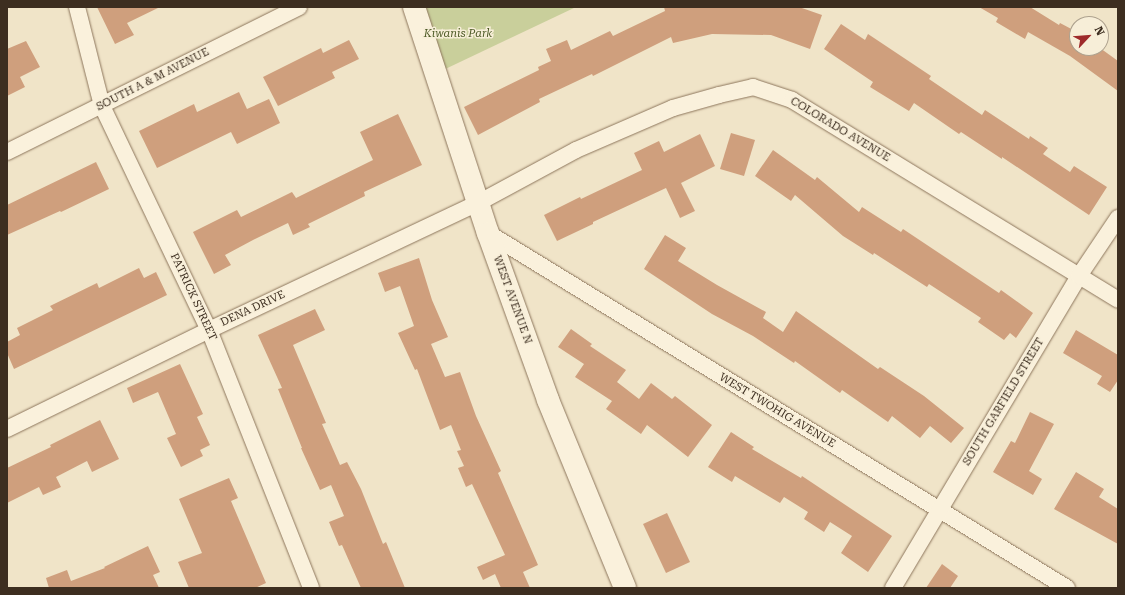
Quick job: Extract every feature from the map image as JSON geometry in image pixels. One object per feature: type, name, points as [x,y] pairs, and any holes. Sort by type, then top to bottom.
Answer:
[{"type":"main road","name":"WEST AVENUE N","points":[[414,7],[488,233],[548,400],[625,588]]},
{"type":"street","name":"PATRICK STREET","points":[[77,7],[102,106],[209,330],[311,588]]},
{"type":"street","name":"SOUTH A & M AVENUE","points":[[7,152],[299,7]]},
{"type":"street","name":"COLORADO AVENUE","points":[[478,203],[576,150],[673,108],[719,94],[753,87],[792,100],[1118,300]]},
{"type":"street","name":"DENA DRIVE","points":[[7,428],[209,330],[478,203]]},
{"type":"street","name":"SOUTH GARFIELD STREET","points":[[893,588],[1079,276],[1118,218]]},
{"type":"street","name":"WEST TWOHIG AVENUE","points":[[488,233],[1067,588]]},
{"type":"green space","name":"Kiwanis Park","points":[[424,7],[576,7],[439,72]]},
{"type":"building","points":[[97,7],[160,7],[127,23],[134,35],[115,44]]},
{"type":"building","points":[[664,7],[799,7],[822,15],[810,49],[771,35],[712,34],[673,43],[671,37],[593,76],[592,74],[539,99],[540,102],[478,135],[464,107],[539,70],[538,67],[551,61],[546,49],[567,40],[571,50],[610,31],[613,36],[665,11]]},
{"type":"building","points":[[979,7],[1030,7],[1059,25],[1060,23],[1069,28],[1069,55],[1028,32],[1025,39],[996,22],[998,18]]},
{"type":"building","points":[[841,24],[865,40],[868,34],[931,76],[929,79],[982,115],[985,110],[1029,139],[1030,136],[1048,148],[1043,154],[1070,172],[1074,166],[1107,187],[1089,215],[1002,157],[1002,159],[961,132],[959,134],[914,103],[909,111],[870,87],[873,82],[824,49]]},
{"type":"building","points":[[349,40],[359,59],[332,72],[335,78],[278,106],[263,77],[321,48],[323,53]]},
{"type":"building","points":[[26,41],[40,67],[20,77],[25,87],[7,96],[7,49]]},
{"type":"building","points":[[1109,54],[1118,61],[1118,91],[1070,56],[1109,56]]},
{"type":"building","points":[[239,92],[247,109],[269,99],[280,123],[237,144],[231,132],[157,168],[139,131],[194,104],[197,112]]},
{"type":"building","points":[[398,114],[422,165],[364,192],[365,196],[308,224],[310,227],[293,235],[288,223],[253,240],[225,255],[231,265],[214,274],[193,232],[237,210],[241,217],[292,192],[296,198],[373,160],[360,132]]},
{"type":"building","points":[[731,133],[755,140],[744,176],[720,169]]},
{"type":"building","points":[[700,134],[715,166],[681,183],[695,211],[680,218],[666,188],[593,222],[593,224],[557,241],[544,215],[580,197],[581,199],[642,170],[634,153],[659,141],[664,152]]},
{"type":"building","points":[[773,150],[815,180],[817,177],[859,212],[862,207],[901,232],[903,229],[999,293],[1001,290],[1033,313],[1016,338],[1010,333],[1004,340],[978,322],[981,318],[929,284],[927,287],[874,253],[873,255],[843,236],[795,195],[791,201],[755,176]]},
{"type":"building","points":[[96,162],[109,189],[61,212],[60,211],[7,235],[7,205]]},
{"type":"building","points":[[665,235],[686,248],[678,261],[717,285],[766,312],[763,318],[783,332],[796,311],[878,369],[880,367],[924,396],[964,428],[951,443],[930,426],[920,438],[892,416],[888,422],[842,390],[840,393],[795,361],[794,363],[753,336],[712,314],[644,269]]},
{"type":"building","points":[[419,258],[432,300],[448,337],[431,344],[445,377],[460,372],[476,416],[501,471],[498,473],[538,565],[523,572],[530,588],[501,588],[495,574],[483,580],[477,567],[505,555],[472,484],[466,487],[458,468],[464,466],[457,451],[461,450],[451,425],[440,430],[417,369],[415,370],[398,333],[414,326],[400,286],[385,292],[378,273]]},
{"type":"building","points":[[139,268],[144,278],[156,272],[167,295],[14,369],[7,353],[7,342],[20,335],[17,328],[53,310],[50,306],[97,283],[99,288]]},
{"type":"building","points":[[315,309],[325,330],[293,345],[326,423],[322,424],[340,465],[347,462],[361,489],[383,544],[386,542],[405,588],[361,588],[342,545],[339,546],[329,522],[344,516],[331,485],[320,490],[301,448],[278,389],[282,388],[258,335]]},
{"type":"building","points":[[571,329],[592,344],[590,346],[626,370],[617,382],[639,399],[651,383],[672,399],[675,396],[712,425],[688,457],[647,425],[641,434],[606,409],[612,401],[575,377],[584,364],[558,347]]},
{"type":"building","points":[[1076,330],[1118,355],[1118,380],[1110,392],[1097,384],[1102,376],[1063,353]]},
{"type":"building","points":[[180,364],[203,414],[197,417],[210,445],[200,450],[203,456],[181,467],[167,438],[176,434],[158,392],[133,403],[127,388]]},
{"type":"building","points":[[1030,412],[1054,424],[1029,471],[1042,479],[1033,495],[993,472],[1011,441],[1015,443]]},
{"type":"building","points":[[100,420],[119,459],[92,472],[87,461],[56,477],[61,487],[43,495],[39,487],[7,503],[7,468],[51,447],[50,445]]},
{"type":"building","points":[[731,432],[754,447],[752,449],[801,478],[802,476],[892,536],[868,572],[841,553],[852,536],[830,522],[824,532],[804,519],[808,512],[784,497],[780,503],[735,476],[732,482],[708,467]]},
{"type":"building","points":[[1076,472],[1104,489],[1099,497],[1118,509],[1118,544],[1054,509]]},
{"type":"building","points":[[229,478],[238,498],[231,501],[266,583],[255,588],[189,588],[178,562],[202,553],[179,499]]},
{"type":"building","points":[[667,513],[690,562],[666,573],[643,524]]},
{"type":"building","points":[[148,546],[160,572],[153,575],[159,588],[49,588],[46,578],[67,570],[71,581],[105,568],[104,567]]},
{"type":"building","points":[[942,564],[958,576],[950,588],[926,588]]}]
